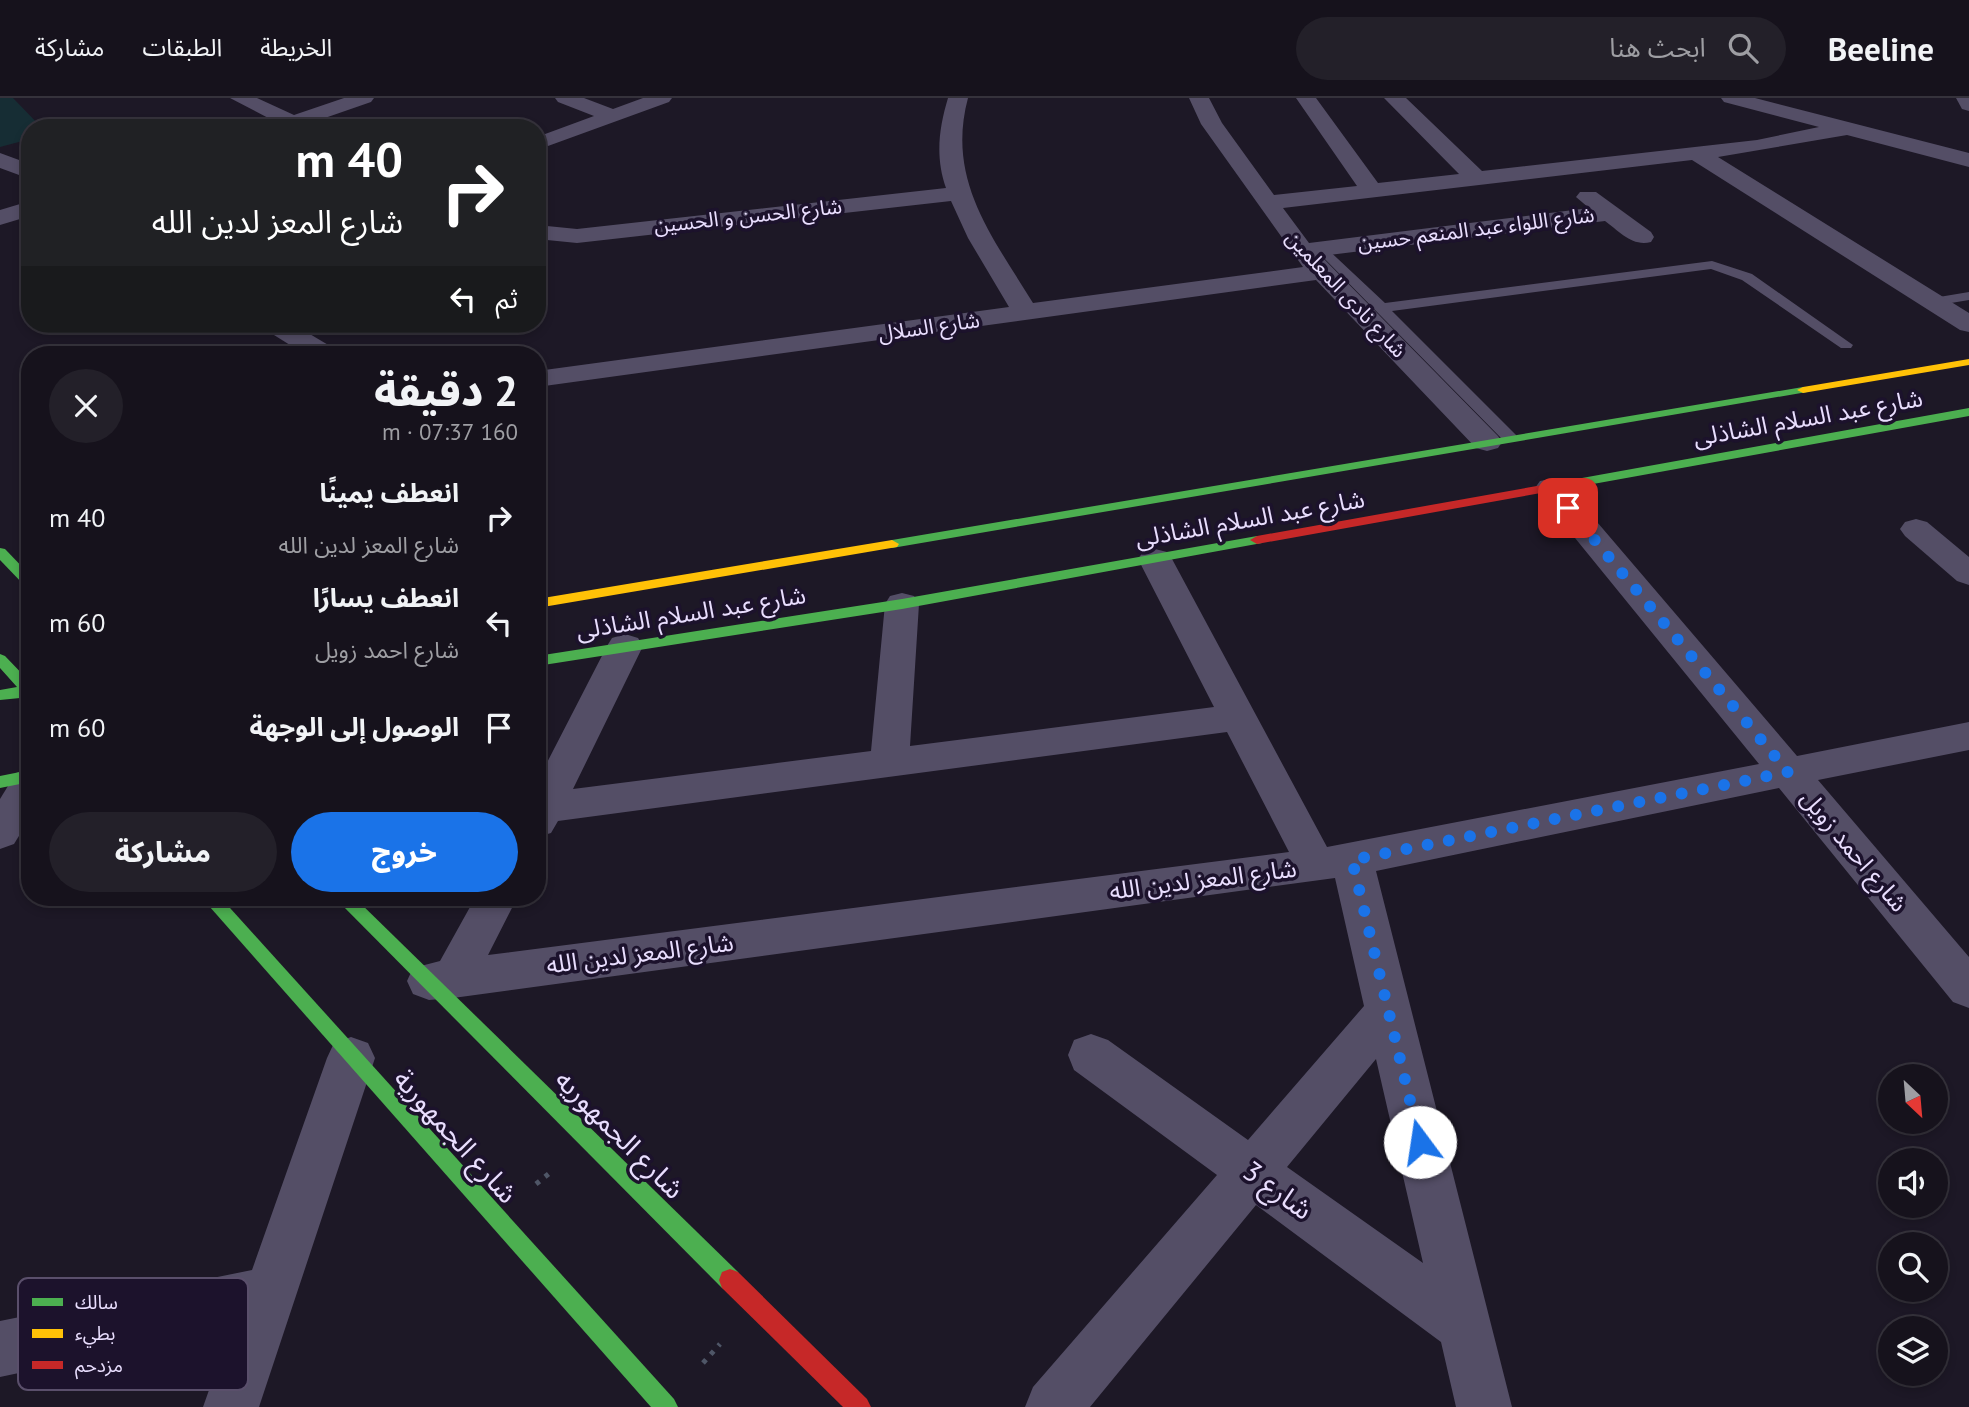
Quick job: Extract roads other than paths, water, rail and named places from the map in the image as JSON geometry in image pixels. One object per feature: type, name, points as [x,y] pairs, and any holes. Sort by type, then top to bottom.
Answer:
[{"type":"main road","name":"شارع عبد السلام الشاذلى","points":[[546,603],[997,533],[1499,440],[1969,362]]},
{"type":"main road","name":"شارع عبد السلام الشاذلى","points":[[546,659],[901,604],[1017,577],[1155,559],[1969,412]]},
{"type":"main road","points":[[0,552],[21,574]]},
{"type":"main road","points":[[0,659],[21,682]]},
{"type":"main road","points":[[0,695],[21,692]]},
{"type":"main road","points":[[0,782],[21,778]]},
{"type":"main road","name":"شارع الجمهورية","points":[[218,906],[351,1058],[665,1406]]},
{"type":"main road","name":"شارع الجمهوريه","points":[[353,906],[441,980],[589,1141],[859,1407]]},
{"type":"street","points":[[240,98],[273,119]]},
{"type":"street","points":[[301,119],[364,98]]},
{"type":"street","points":[[565,98],[613,116]]},
{"type":"street","points":[[546,141],[662,98]]},
{"type":"street","points":[[958,98],[948,136],[950,164],[959,193],[1026,314]]},
{"type":"street","name":"شارع نادى المعلمين","points":[[1199,98],[1212,124],[1266,203],[1314,257],[1499,440]]},
{"type":"street","points":[[1306,98],[1373,191]]},
{"type":"street","points":[[1394,98],[1476,178]]},
{"type":"street","points":[[1731,98],[1969,160]]},
{"type":"street","points":[[1966,98],[1969,105]]},
{"type":"street","points":[[1266,203],[1770,144],[1849,128]]},
{"type":"street","points":[[1696,153],[1933,302],[1966,313]]},
{"type":"street","points":[[0,160],[21,168]]},
{"type":"street","points":[[1551,170],[1642,237]]},
{"type":"street","points":[[1407,186],[1458,233]]},
{"type":"street","name":"شارع الحسن و الحسين","points":[[546,233],[577,236],[959,193]]},
{"type":"street","points":[[0,218],[21,211]]},
{"type":"street","name":"شارع اللواء عبد المنعم حسين","points":[[1314,257],[1458,233],[1609,213]]},
{"type":"street","name":"شارع السلال","points":[[546,378],[1026,314],[1314,257]]},
{"type":"street","points":[[290,333],[310,346]]},
{"type":"street","name":"شارع احمد زويل","points":[[1551,488],[1969,989]]},
{"type":"street","points":[[1916,529],[1969,574]]},
{"type":"street","points":[[1155,559],[1238,717],[1334,863],[1388,1011],[1484,1407]]},
{"type":"street","points":[[889,763],[901,604]]},
{"type":"street","points":[[546,805],[625,646]]},
{"type":"street","points":[[546,814],[889,763],[1238,717]]},
{"type":"street","name":"شارع المعز لدين الله","points":[[441,980],[1334,863],[1969,736]]},
{"type":"street","points":[[0,833],[21,798]]},
{"type":"street","points":[[441,980],[491,906]]},
{"type":"street","points":[[1053,1407],[1388,1011]]},
{"type":"street","name":"شارع 3","points":[[1091,1055],[1465,1326]]},
{"type":"street","points":[[248,1357],[351,1058]]},
{"type":"street","points":[[248,1298],[270,1293]]},
{"type":"street","points":[[0,1349],[18,1345]]},
{"type":"street","points":[[231,1407],[237,1390]]},
{"type":"lane","points":[[1314,257],[1381,308],[1499,440]]},
{"type":"lane","points":[[1381,308],[1712,265],[1746,277],[1846,345]]}]
